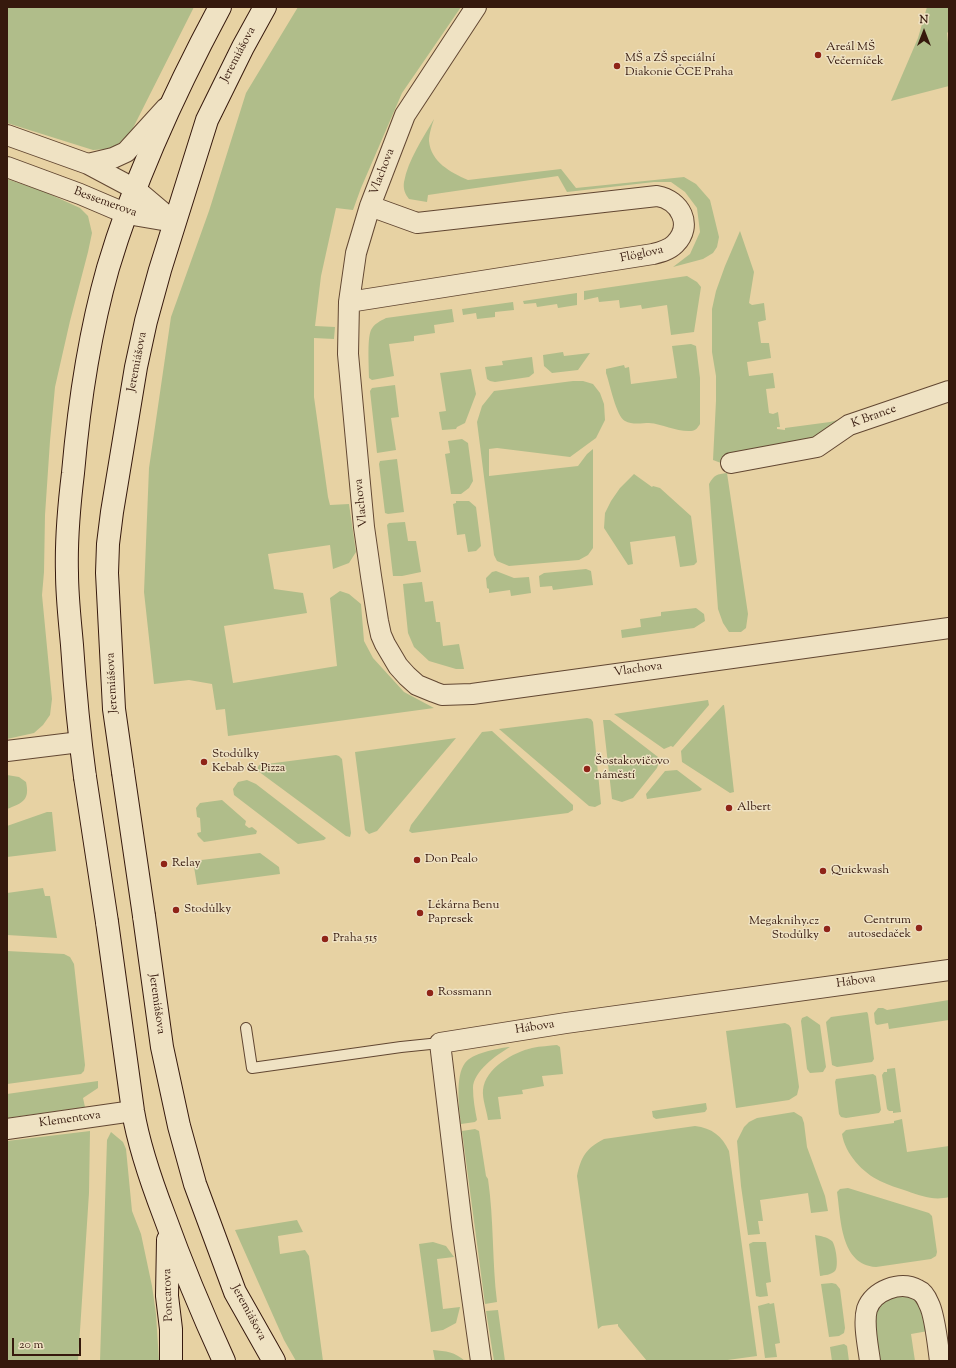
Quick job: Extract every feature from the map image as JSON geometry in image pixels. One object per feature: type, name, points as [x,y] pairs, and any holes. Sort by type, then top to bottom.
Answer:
[{"type":"main road","points":[[220,7],[171,102],[135,189],[108,268],[87,358],[77,428],[69,513],[66,572],[80,742],[137,1133],[144,1160],[169,1229],[198,1304],[224,1361]]},
{"type":"main road","name":"Jeremiášova","points":[[265,7],[207,120],[174,222],[146,321],[136,367],[112,512],[108,544],[108,572],[114,709],[162,1047],[178,1126],[195,1184],[235,1292],[274,1361]]},
{"type":"main road","name":"Poncarova","points":[[169,1229],[167,1296],[171,1329],[171,1361]]},
{"type":"street","name":"Vlachova","points":[[476,7],[405,115],[370,206],[356,253],[349,302],[348,354],[364,527],[381,635],[398,666],[418,685],[438,694],[472,694],[949,628]]},
{"type":"street","points":[[88,164],[113,158],[126,152],[171,102]]},
{"type":"street","name":"Bessemerova","points":[[7,135],[88,164],[135,189],[174,222]]},
{"type":"street","name":"Bessemerova","points":[[7,167],[80,194],[127,214],[174,222]]},
{"type":"street","name":"Flöglova","points":[[349,302],[653,254],[668,249],[674,245],[680,239],[684,223],[683,216],[673,201],[665,197],[657,196],[417,223],[370,206]]},
{"type":"street","name":"K Brance","points":[[731,463],[816,447],[849,426],[949,391]]},
{"type":"street","points":[[7,751],[80,742]]},
{"type":"street","name":"Hábova","points":[[440,1043],[566,1023],[949,970]]},
{"type":"street","points":[[440,1043],[462,1226],[481,1361]]},
{"type":"street","name":"Klementova","points":[[7,1129],[133,1111]]},
{"type":"street","points":[[870,1361],[866,1315],[870,1301],[884,1290],[902,1286],[914,1288],[920,1291],[930,1305],[940,1361]]},
{"type":"lane","points":[[246,1028],[252,1068],[440,1043]]},
{"type":"green space","points":[[7,7],[194,7],[131,132],[115,147],[93,150],[7,123]]},
{"type":"green space","points":[[298,7],[461,7],[402,93],[353,210],[336,208],[321,276],[315,326],[335,327],[334,339],[314,338],[314,397],[330,505],[349,504],[356,552],[349,563],[333,569],[330,545],[268,554],[274,589],[303,593],[307,613],[224,626],[233,683],[337,666],[330,598],[340,591],[349,594],[361,604],[364,641],[373,658],[404,692],[434,708],[228,736],[225,709],[216,710],[212,684],[189,680],[154,684],[144,592],[149,468],[171,317],[209,211],[246,93]]},
{"type":"green space","points":[[927,7],[949,7],[949,31],[947,33],[949,53],[949,86],[891,101],[918,38]]},
{"type":"green space","points":[[434,119],[429,141],[433,155],[448,170],[468,180],[561,169],[576,188],[684,177],[696,184],[710,200],[719,237],[717,247],[713,253],[703,259],[673,267],[690,254],[700,232],[697,208],[685,192],[671,182],[654,182],[567,192],[558,176],[428,195],[427,202],[409,199],[405,193],[404,187],[406,174],[416,149]]},
{"type":"green space","points":[[7,179],[45,192],[80,208],[88,216],[92,233],[55,387],[50,441],[42,595],[52,699],[50,715],[43,725],[34,733],[7,739]]},
{"type":"green space","points":[[740,231],[754,272],[749,303],[752,305],[764,303],[766,320],[758,322],[761,343],[769,343],[771,358],[747,362],[749,376],[773,373],[775,388],[766,389],[769,413],[773,414],[778,412],[780,427],[777,427],[777,429],[785,430],[785,428],[830,422],[841,419],[798,450],[732,458],[721,463],[713,460],[716,376],[712,352],[712,309],[716,291]]},
{"type":"green space","points":[[687,276],[697,282],[701,287],[694,332],[671,335],[667,305],[642,309],[641,305],[620,308],[619,300],[599,302],[598,297],[584,300],[584,291]]},
{"type":"green space","points":[[577,293],[577,305],[558,308],[557,304],[537,307],[536,303],[524,304],[523,301]]},
{"type":"green space","points":[[513,302],[514,310],[495,312],[495,317],[477,319],[476,313],[463,315],[462,309]]},
{"type":"green space","points":[[452,309],[454,322],[434,325],[435,333],[414,336],[414,341],[389,344],[394,376],[372,380],[369,378],[369,340],[371,330],[375,324],[386,318]]},
{"type":"green space","points":[[691,344],[696,346],[700,378],[700,424],[698,428],[693,431],[686,431],[649,423],[634,423],[625,421],[616,407],[606,369],[624,365],[625,368],[629,367],[631,384],[677,378],[672,346]]},
{"type":"green space","points":[[563,352],[564,356],[590,353],[578,370],[552,373],[544,366],[543,355]]},
{"type":"green space","points":[[532,357],[534,373],[529,377],[495,382],[487,379],[485,367],[503,365],[502,361]]},
{"type":"green space","points":[[471,369],[476,394],[465,423],[456,429],[442,430],[439,412],[446,411],[440,373]]},
{"type":"green space","points":[[583,381],[593,384],[600,393],[604,404],[605,420],[596,438],[570,457],[497,448],[489,449],[489,476],[578,466],[593,449],[593,548],[588,555],[579,560],[509,566],[497,561],[494,555],[477,422],[482,406],[494,391]]},
{"type":"green space","points":[[395,385],[399,417],[391,418],[396,450],[377,453],[370,391],[372,388]]},
{"type":"green space","points":[[462,439],[468,443],[473,481],[469,488],[461,494],[451,494],[445,454],[450,453],[448,441]]},
{"type":"green space","points":[[397,459],[404,512],[388,514],[385,513],[379,464],[380,461]]},
{"type":"green space","points":[[727,473],[748,614],[746,628],[741,632],[729,632],[723,623],[718,609],[709,484],[716,476]]},
{"type":"green space","points":[[634,474],[652,487],[660,488],[691,516],[697,562],[694,565],[680,567],[675,536],[630,542],[633,564],[628,565],[604,528],[605,513],[611,501],[620,488]]},
{"type":"green space","points":[[456,501],[469,501],[476,507],[481,546],[476,551],[468,552],[465,534],[457,535],[453,504],[456,503]]},
{"type":"green space","points":[[405,522],[408,541],[416,541],[421,572],[402,576],[393,576],[387,525],[389,523]]},
{"type":"green space","points":[[586,569],[591,571],[593,585],[553,590],[552,586],[540,587],[539,576],[544,573]]},
{"type":"green space","points":[[496,571],[514,578],[529,577],[531,593],[511,596],[510,590],[489,593],[486,578],[492,572]]},
{"type":"green space","points":[[422,582],[425,602],[433,601],[436,622],[440,622],[443,646],[459,644],[464,669],[456,669],[429,661],[414,647],[408,633],[403,584]]},
{"type":"green space","points":[[696,608],[704,614],[705,621],[694,628],[622,638],[621,630],[641,627],[640,619],[661,616],[661,612]]},
{"type":"green space","points":[[708,700],[709,705],[673,747],[671,746],[664,749],[614,714]]},
{"type":"green space","points":[[723,705],[734,792],[730,793],[682,762],[681,751]]},
{"type":"green space","points":[[587,718],[591,719],[593,722],[601,804],[595,807],[589,806],[499,729]]},
{"type":"green space","points":[[603,720],[610,720],[658,757],[657,768],[633,798],[622,802],[612,799]]},
{"type":"green space","points":[[492,731],[573,805],[573,810],[568,813],[412,833],[409,831],[411,825],[482,732]]},
{"type":"green space","points":[[456,738],[377,831],[369,834],[365,830],[355,752]]},
{"type":"green space","points":[[336,755],[342,759],[351,833],[350,837],[346,836],[258,771],[259,765]]},
{"type":"green space","points":[[677,770],[702,789],[700,791],[647,799],[646,794],[665,771]]},
{"type":"green space","points":[[7,775],[19,777],[26,782],[27,793],[26,797],[21,803],[7,809]]},
{"type":"green space","points":[[247,780],[256,784],[326,838],[324,840],[298,844],[234,795],[233,789],[238,782]]},
{"type":"green space","points":[[222,800],[246,821],[245,825],[249,828],[252,827],[257,831],[256,834],[204,842],[198,836],[197,833],[201,832],[200,818],[197,817],[196,808],[200,803]]},
{"type":"green space","points":[[47,812],[52,812],[56,851],[7,857],[7,826]]},
{"type":"green space","points":[[260,853],[279,867],[280,874],[197,885],[193,861]]},
{"type":"green space","points":[[43,888],[45,896],[50,896],[57,938],[7,935],[7,893]]},
{"type":"green space","points":[[7,951],[64,954],[70,957],[74,964],[85,1065],[84,1071],[81,1074],[7,1084]]},
{"type":"green space","points":[[949,1000],[949,1020],[889,1029],[888,1023],[877,1025],[875,1023],[874,1013],[878,1008],[887,1010]]},
{"type":"green space","points":[[867,1012],[874,1059],[872,1062],[837,1067],[832,1065],[826,1022],[831,1017]]},
{"type":"green space","points":[[807,1016],[820,1025],[826,1067],[823,1072],[810,1073],[807,1069],[801,1021],[802,1018]]},
{"type":"green space","points":[[785,1023],[791,1028],[799,1087],[797,1095],[789,1100],[736,1108],[726,1031]]},
{"type":"green space","points":[[557,1045],[560,1047],[563,1074],[542,1076],[544,1086],[522,1090],[523,1094],[498,1097],[501,1119],[488,1120],[483,1090],[485,1082],[495,1068],[509,1057],[525,1050]]},
{"type":"green space","points":[[510,1047],[486,1064],[474,1082],[473,1096],[477,1120],[475,1122],[461,1124],[459,1084],[462,1069],[465,1063],[479,1054]]},
{"type":"green space","points":[[895,1068],[901,1112],[893,1113],[893,1111],[889,1111],[887,1109],[882,1075],[884,1072],[887,1072],[887,1069]]},
{"type":"green space","points":[[873,1074],[876,1076],[881,1110],[879,1113],[846,1118],[841,1117],[839,1114],[835,1082],[836,1079]]},
{"type":"green space","points":[[98,1081],[98,1088],[83,1098],[85,1107],[7,1118],[7,1094]]},
{"type":"green space","points":[[706,1103],[707,1109],[705,1112],[656,1119],[653,1117],[652,1111]]},
{"type":"green space","points":[[794,1112],[802,1117],[807,1147],[825,1196],[828,1211],[811,1213],[808,1193],[760,1200],[763,1221],[758,1221],[760,1234],[748,1235],[741,1186],[737,1141],[744,1127],[749,1122],[757,1118]]},
{"type":"green space","points":[[902,1119],[907,1152],[949,1146],[949,1197],[938,1198],[917,1195],[886,1184],[867,1173],[851,1156],[842,1134],[846,1130],[894,1123],[894,1121]]},
{"type":"green space","points":[[695,1126],[701,1127],[716,1134],[720,1137],[729,1151],[757,1356],[720,1361],[647,1361],[618,1326],[618,1324],[602,1326],[598,1329],[577,1176],[580,1163],[585,1154],[598,1142],[604,1139]]},
{"type":"green space","points":[[475,1129],[479,1131],[486,1176],[488,1179],[497,1302],[485,1304],[462,1131]]},
{"type":"green space","points":[[90,1131],[89,1193],[78,1361],[7,1361],[7,1141]]},
{"type":"green space","points":[[111,1132],[123,1142],[126,1149],[132,1211],[141,1234],[152,1286],[156,1314],[159,1361],[100,1361],[107,1140]]},
{"type":"green space","points":[[848,1188],[929,1213],[932,1216],[937,1252],[936,1256],[931,1259],[876,1267],[864,1264],[855,1258],[844,1238],[837,1192],[840,1189]]},
{"type":"green space","points":[[297,1220],[303,1232],[278,1236],[280,1254],[305,1250],[309,1256],[323,1361],[296,1361],[284,1340],[235,1230]]},
{"type":"green space","points":[[815,1235],[822,1236],[832,1241],[835,1247],[836,1269],[828,1275],[820,1276]]},
{"type":"green space","points":[[433,1242],[446,1246],[454,1257],[437,1259],[443,1309],[460,1307],[456,1323],[443,1330],[431,1332],[419,1244]]},
{"type":"green space","points":[[753,1242],[766,1242],[771,1282],[766,1283],[768,1296],[756,1296],[749,1244]]},
{"type":"green space","points":[[821,1284],[836,1284],[840,1289],[845,1328],[844,1333],[839,1336],[829,1337]]},
{"type":"green space","points":[[906,1294],[925,1307],[928,1331],[911,1334],[915,1361],[877,1361],[873,1315],[881,1299]]},
{"type":"green space","points":[[774,1303],[780,1343],[775,1344],[777,1357],[765,1358],[758,1306]]},
{"type":"green space","points":[[498,1310],[505,1361],[494,1361],[486,1311]]},
{"type":"green space","points":[[844,1344],[847,1346],[849,1361],[832,1361],[830,1347]]},
{"type":"green space","points":[[433,1350],[450,1352],[465,1361],[435,1361]]},
{"type":"place","name":"Areál MŠ Večerníček","points":[[818,55]]},
{"type":"place","name":"MŠ a ZŠ speciální Diakonie ČCE Praha","points":[[617,66]]},
{"type":"place","name":"Stodůlky Kebab & Pizza","points":[[204,762]]},
{"type":"place","name":"Šostakovičovo náměstí","points":[[587,769]]},
{"type":"place","name":"Albert","points":[[729,808]]},
{"type":"place","name":"Don Pealo","points":[[417,860]]},
{"type":"place","name":"Relay","points":[[164,864]]},
{"type":"place","name":"Quickwash","points":[[823,871]]},
{"type":"place","name":"Stodůlky","points":[[176,910]]},
{"type":"place","name":"Lékárna Benu Papresek","points":[[420,913]]},
{"type":"place","name":"Centrum autosedaček","points":[[919,928]]},
{"type":"place","name":"Megaknihy.cz Stodůlky","points":[[827,929]]},
{"type":"place","name":"Praha 515","points":[[325,939]]},
{"type":"place","name":"Rossmann","points":[[430,993]]}]
